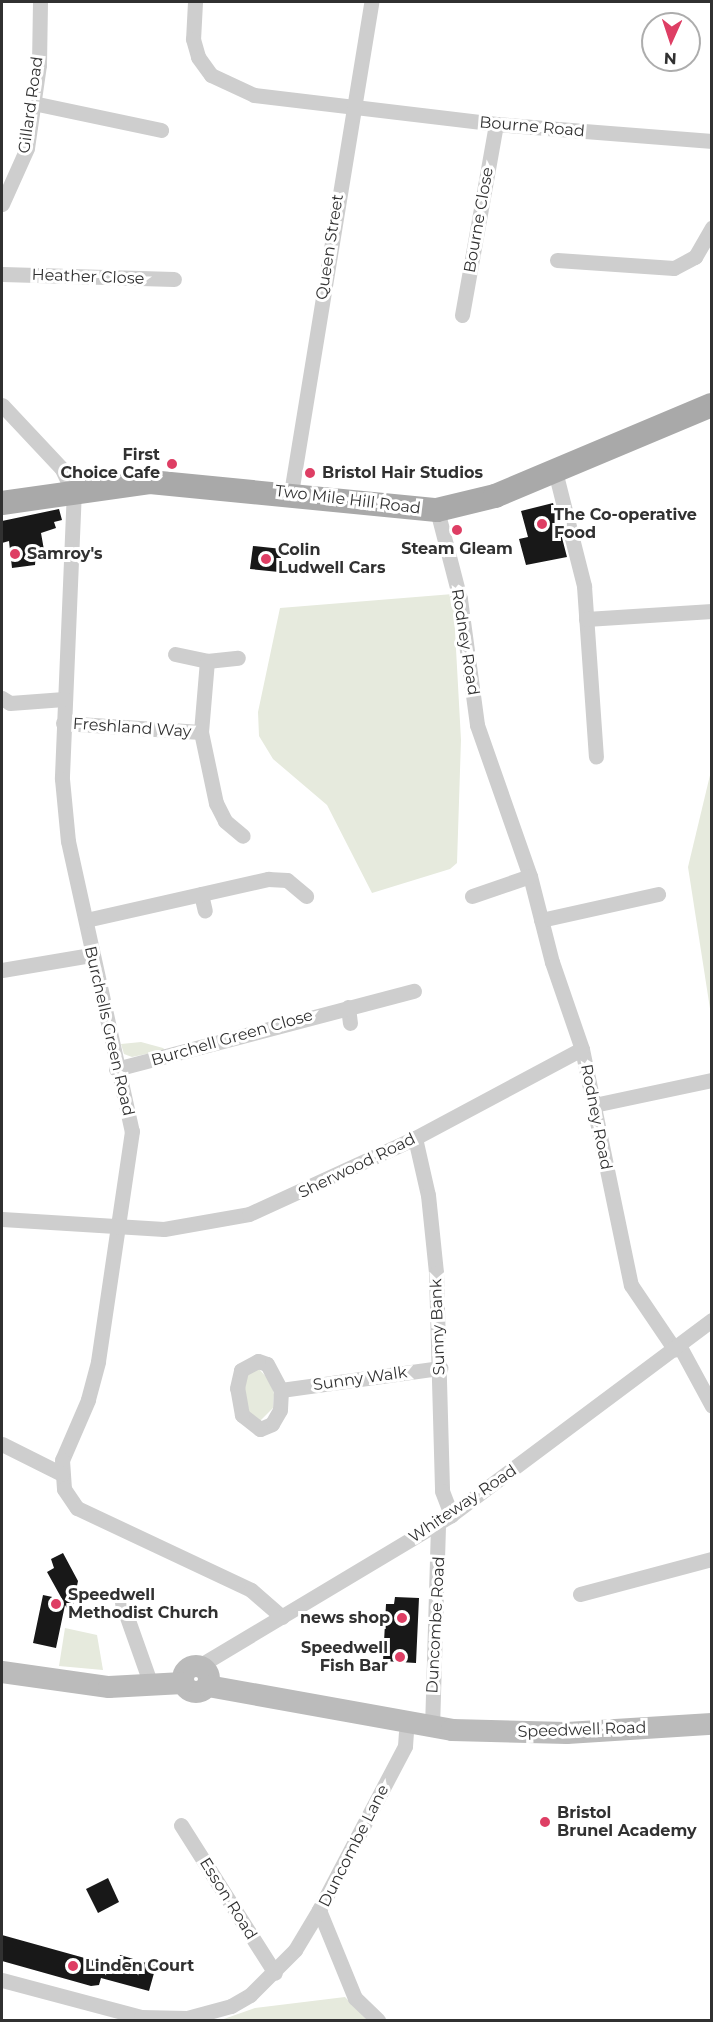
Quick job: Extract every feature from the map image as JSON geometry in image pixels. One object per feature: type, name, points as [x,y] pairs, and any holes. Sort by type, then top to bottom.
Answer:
[{"type":"main road","name":"Two Mile Hill Road","points":[[2,503],[73,489],[150,482],[291,493],[437,510],[495,496],[711,405]]},
{"type":"street","name":"Gillard Road","points":[[2,204],[22,165],[33,103],[40,2]]},
{"type":"street","name":"Bourne Road","points":[[195,2],[193,39],[211,75],[254,95],[496,124],[711,141]]},
{"type":"street","name":"Queen Street","points":[[291,493],[371,2]]},
{"type":"street","points":[[33,103],[161,130]]},
{"type":"street","name":"Bourne Close","points":[[462,315],[496,124]]},
{"type":"street","points":[[557,260],[675,268],[694,257],[711,226]]},
{"type":"street","name":"Heather Close","points":[[2,274],[174,279]]},
{"type":"street","points":[[2,405],[62,469],[73,489]]},
{"type":"street","points":[[555,471],[584,586],[596,757]]},
{"type":"street","name":"Burchells Green Road","points":[[62,1474],[62,1460],[88,1400],[98,1362],[115,1228],[132,1131],[116,1069],[68,841],[63,723],[73,489]]},
{"type":"street","name":"Rodney Road","points":[[437,510],[462,607],[477,724],[530,876],[540,920],[582,1049],[631,1285],[677,1349],[711,1406]]},
{"type":"street","points":[[586,619],[711,611]]},
{"type":"street","points":[[175,654],[207,661],[238,658]]},
{"type":"street","name":"Freshland Way","points":[[207,661],[201,732],[216,803],[225,821],[243,836]]},
{"type":"street","points":[[2,698],[10,703],[64,699]]},
{"type":"street","name":"Freshland Way","points":[[63,723],[201,732]]},
{"type":"street","points":[[472,896],[530,876]]},
{"type":"street","points":[[86,920],[268,879],[287,880],[306,896]]},
{"type":"street","points":[[201,894],[205,911]]},
{"type":"street","points":[[540,920],[658,894]]},
{"type":"street","points":[[2,970],[91,955]]},
{"type":"street","name":"Burchell Green Close","points":[[116,1069],[414,991]]},
{"type":"street","points":[[348,1007],[350,1023]]},
{"type":"street","name":"Sherwood Road","points":[[2,1219],[115,1228],[208,1225],[249,1214],[415,1138],[582,1049]]},
{"type":"street","points":[[594,1105],[711,1080]]},
{"type":"street","name":"Sunny Bank","points":[[415,1138],[428,1195],[440,1368],[441,1491],[451,1515]]},
{"type":"street","name":"Whiteway Road","points":[[204,1676],[282,1617],[451,1515],[677,1349],[711,1320]]},
{"type":"street","name":"Sunny Walk","points":[[280,1390],[440,1368]]},
{"type":"street","points":[[2,1444],[62,1474],[64,1489],[77,1508],[251,1590],[282,1617]]},
{"type":"street","name":"Duncombe Road","points":[[438,1523],[442,1729]]},
{"type":"street","points":[[580,1594],[711,1559]]},
{"type":"street","points":[[122,1603],[151,1685]]},
{"type":"street","name":"Speedwell Road","points":[[2,1672],[72,1684],[183,1683],[195,1693],[204,1676],[406,1732],[442,1729],[567,1733],[711,1724]]},
{"type":"street","name":"Speedwell Road","points":[[308,1706],[442,1729]]},
{"type":"street","name":"Duncombe Lane","points":[[378,2020],[355,1998],[319,1910],[405,1746],[406,1732]]},
{"type":"street","name":"Esson Road","points":[[181,1825],[275,1973]]},
{"type":"street","points":[[2,1980],[93,2013],[141,2018],[187,2018],[231,2006],[275,1973],[319,1910]]},
{"type":"shaded area","points":[[453,594],[461,740],[457,863],[450,869],[372,893],[327,805],[273,759],[259,736],[258,712],[280,608]]},
{"type":"shaded area","points":[[711,771],[711,1015],[688,867]]},
{"type":"shaded area","points":[[141,1042],[165,1050],[132,1057],[124,1054],[121,1044]]},
{"type":"shaded area","points":[[258,1368],[271,1382],[274,1394],[273,1408],[260,1421],[249,1412],[244,1388],[248,1374]]},
{"type":"shaded area","points":[[65,1628],[97,1635],[103,1670],[59,1666]]},
{"type":"shaded area","points":[[345,1997],[367,2020],[221,2020],[255,2008]]},
{"type":"building","name":"The Co-operative Food","points":[[553,503],[567,557],[526,565],[519,539],[528,537],[521,511]]},
{"type":"building","points":[[59,509],[62,520],[54,522],[56,528],[41,533],[44,550],[36,552],[35,565],[12,568],[9,541],[2,543],[2,521]]},
{"type":"building","name":"Colin Ludwell Cars","points":[[253,546],[282,549],[279,572],[250,569]]},
{"type":"building","name":"Speedwell Methodist Church","points":[[63,1553],[78,1581],[71,1615],[65,1605],[56,1648],[33,1643],[43,1595],[62,1599],[47,1572],[54,1568],[51,1559]]},
{"type":"building","points":[[395,1597],[419,1598],[416,1663],[383,1661],[386,1604],[394,1604]]},
{"type":"building","name":"Linden Court","points":[[108,1878],[119,1902],[98,1913],[86,1889]]},
{"type":"building","points":[[2,1935],[117,1967],[120,1955],[156,1966],[149,1991],[101,1978],[99,1985],[91,1986],[2,1961]]},
{"type":"place","name":"First Choice Cafe","points":[[172,464]]},
{"type":"place","name":"Bristol Hair Studios","points":[[310,473]]},
{"type":"place","name":"The Co-operative Food","points":[[542,524]]},
{"type":"place","name":"Steam Gleam","points":[[457,530]]},
{"type":"place","name":"Samroy's","points":[[15,554]]},
{"type":"place","name":"Colin Ludwell Cars","points":[[266,559]]},
{"type":"place","name":"Speedwell Methodist Church","points":[[56,1604]]},
{"type":"place","name":"news shop","points":[[402,1618]]},
{"type":"place","name":"Speedwell Fish Bar","points":[[400,1657]]},
{"type":"place","name":"Bristol Brunel Academy","points":[[545,1822]]},
{"type":"place","name":"Linden Court","points":[[73,1966]]}]
